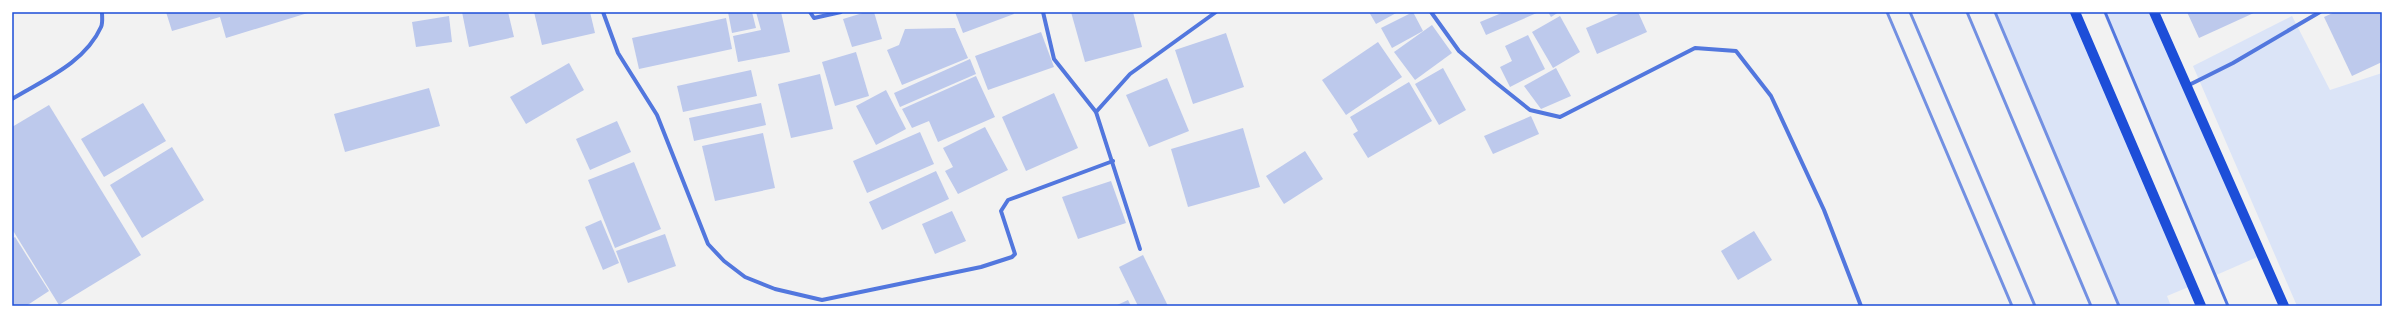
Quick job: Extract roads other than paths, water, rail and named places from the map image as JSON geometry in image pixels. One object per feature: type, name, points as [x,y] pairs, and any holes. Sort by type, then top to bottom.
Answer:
[{"type":"main road","points":[[2075,12],[2201,306]]},
{"type":"main road","points":[[2154,12],[2284,306]]},
{"type":"street","points":[[12,98],[49,78],[81,55],[102,27],[102,12]]},
{"type":"street","points":[[602,12],[618,53],[657,115],[708,244],[724,261],[745,277],[776,289],[822,300],[981,267],[1012,258],[1015,254],[1001,211],[1008,200],[1113,161]]},
{"type":"street","points":[[810,12],[814,18],[841,12]]},
{"type":"street","points":[[1043,12],[1054,59],[1096,112],[1113,161],[1140,249]]},
{"type":"street","points":[[1096,112],[1130,74],[1216,12]]},
{"type":"street","points":[[1432,12],[1459,51],[1495,82],[1530,110],[1560,117],[1695,48],[1736,51],[1771,96],[1824,210],[1861,306]]},
{"type":"street","points":[[2187,86],[2232,63],[2320,12]]},
{"type":"lane","points":[[2105,12],[2228,306]]},
{"type":"railway","points":[[1887,12],[2012,306]]},
{"type":"railway","points":[[1910,12],[2035,306]]},
{"type":"railway","points":[[1967,12],[2091,306]]},
{"type":"railway","points":[[1995,12],[2119,306]]}]
